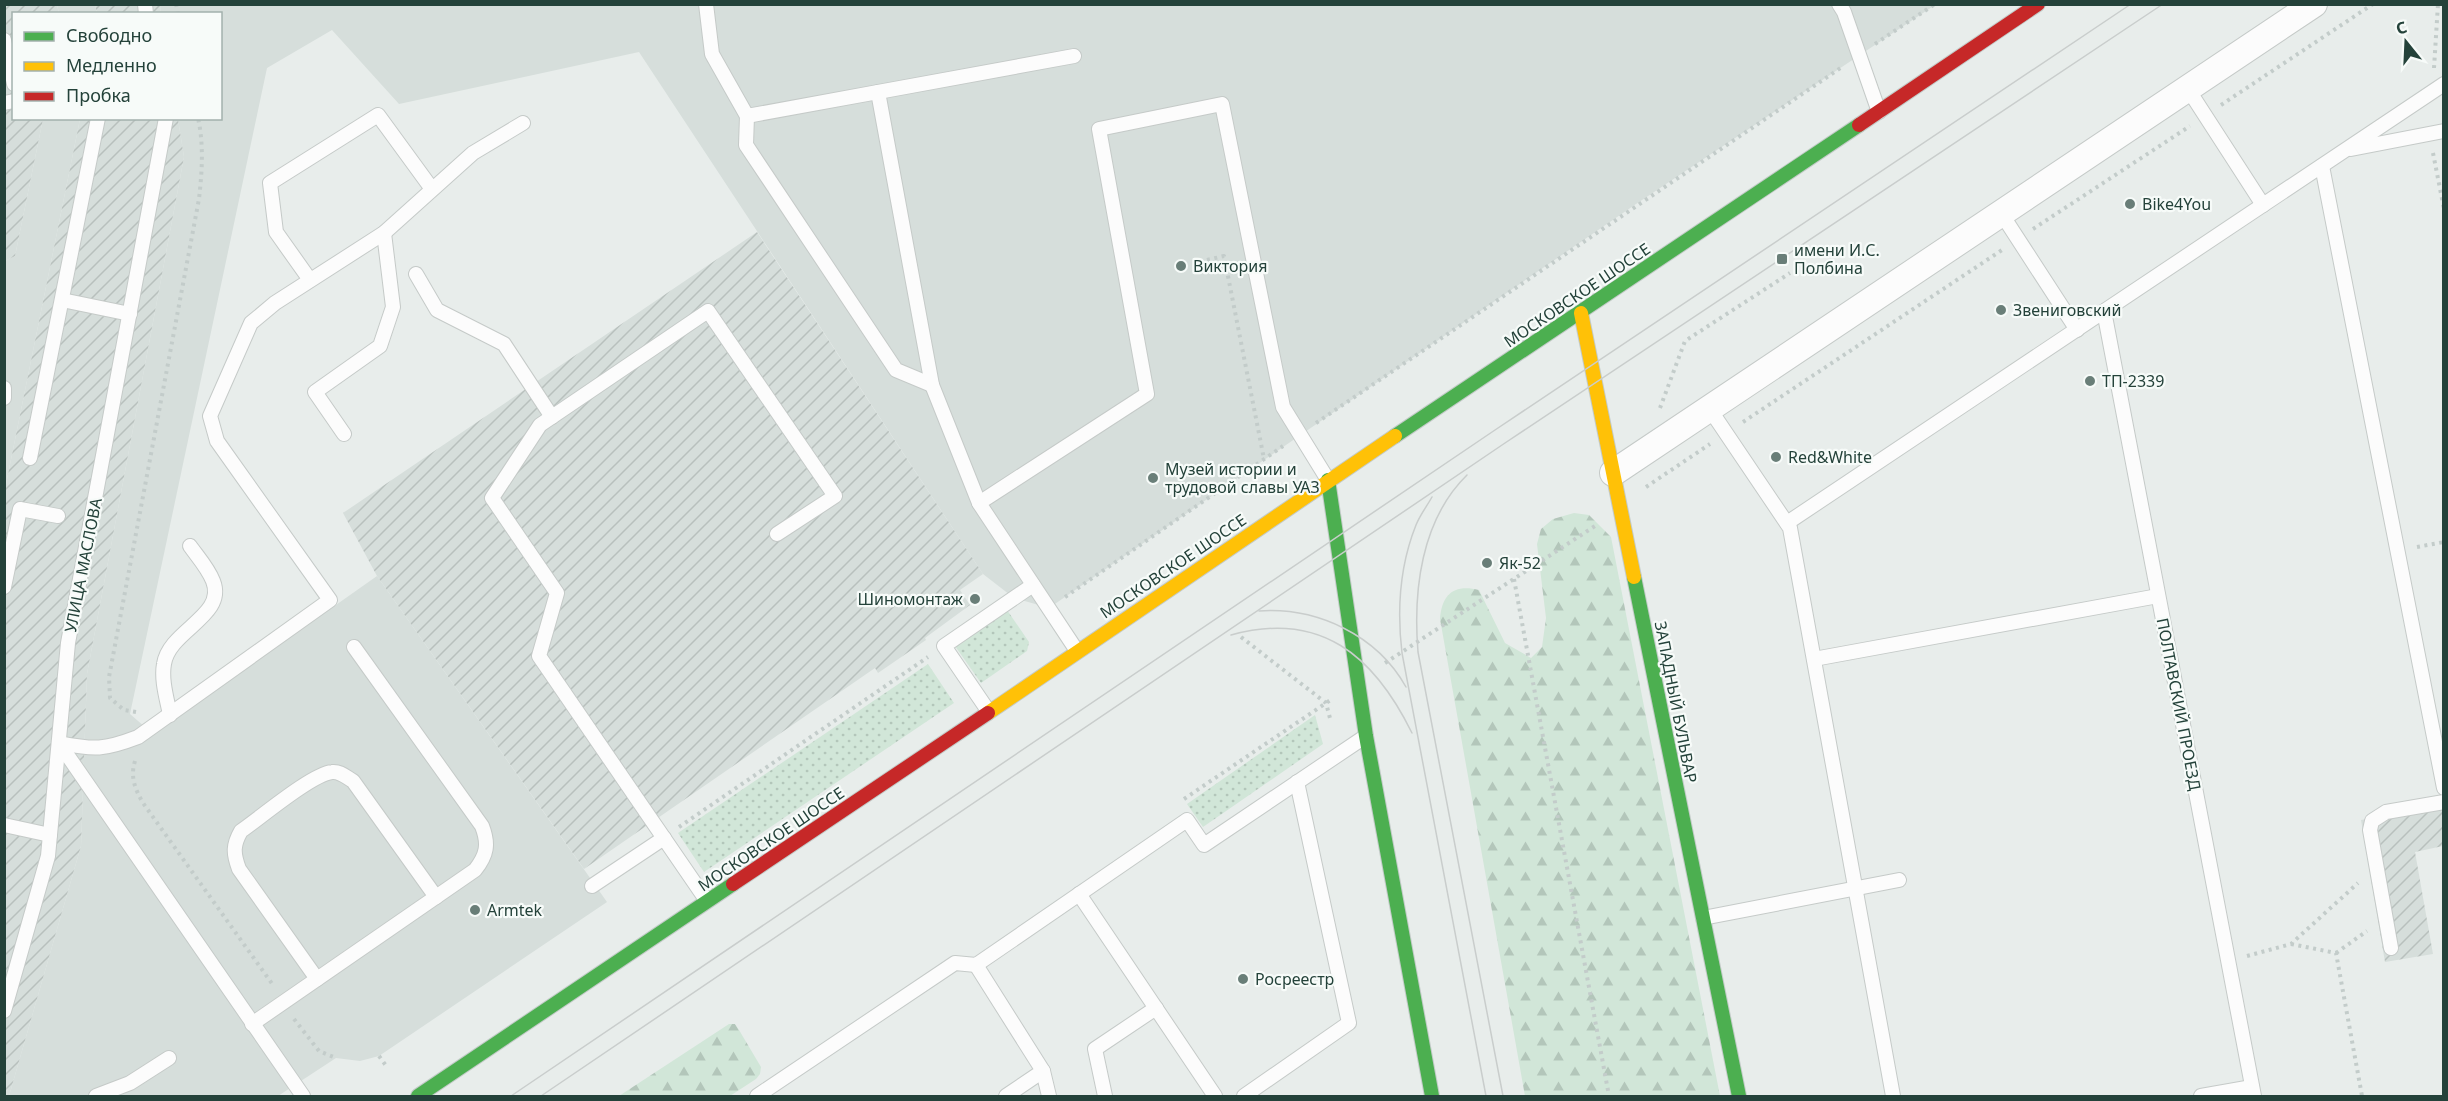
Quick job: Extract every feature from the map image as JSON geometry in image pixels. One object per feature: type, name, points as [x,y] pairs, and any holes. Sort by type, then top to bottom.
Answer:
[{"type":"main road","name":"МОСКОВСКОЕ ШОССЕ","points":[[418,1096],[989,712],[1328,480],[1581,313],[2038,4]]},
{"type":"main road","name":"ЗАПАДНЫЙ БУЛЬВАР","points":[[1581,313],[1739,1096]]},
{"type":"main road","points":[[1328,480],[1366,736],[1432,1096]]},
{"type":"street","points":[[1613,473],[2314,4]]},
{"type":"lane","points":[[706,4],[712,54],[747,116],[747,145],[896,370],[932,384]]},
{"type":"lane","points":[[1846,7],[1859,55],[1879,112]]},
{"type":"lane","points":[[4,40],[12,75]]},
{"type":"lane","points":[[747,116],[1074,56]]},
{"type":"lane","points":[[1787,523],[2444,84]]},
{"type":"lane","points":[[2188,89],[2263,205]]},
{"type":"lane","points":[[878,92],[932,384],[979,503],[1077,651]]},
{"type":"lane","points":[[979,503],[1147,394],[1099,129],[1222,104],[1283,407],[1328,480]]},
{"type":"lane","points":[[310,280],[276,232],[270,183],[378,115],[432,189]]},
{"type":"lane","points":[[30,458],[98,120]]},
{"type":"lane","name":"УЛИЦА МАСЛОВА","points":[[4,1011],[48,856],[68,642],[166,120]]},
{"type":"lane","points":[[59,743],[94,750],[112,747],[138,737],[330,600],[216,441],[210,416],[251,323],[275,303],[384,233],[473,153],[523,123]]},
{"type":"lane","points":[[2344,150],[2437,132]]},
{"type":"lane","points":[[2322,166],[2444,788]]},
{"type":"lane","points":[[2001,213],[2077,330]]},
{"type":"lane","points":[[344,434],[315,392],[380,346],[393,307],[384,233]]},
{"type":"lane","points":[[416,274],[437,310],[504,344],[552,417]]},
{"type":"lane","points":[[62,300],[130,314]]},
{"type":"lane","points":[[708,902],[539,656],[557,593],[492,498],[540,425],[708,311],[834,496],[777,534]]},
{"type":"lane","name":"ПОЛТАВСКИЙ ПРОЕЗД","points":[[2104,311],[2253,1092]]},
{"type":"lane","points":[[4,388],[4,398]]},
{"type":"lane","points":[[1709,408],[1790,528],[1893,1096]]},
{"type":"lane","points":[[4,586],[20,509],[58,516]]},
{"type":"lane","points":[[170,715],[164,663],[172,644],[209,610],[216,591],[213,579],[190,546]]},
{"type":"lane","points":[[989,712],[944,646],[1033,585]]},
{"type":"lane","points":[[1814,659],[2158,596]]},
{"type":"lane","points":[[252,1024],[475,870],[484,859],[487,839],[482,826],[354,647]]},
{"type":"lane","points":[[757,1096],[956,963],[976,965],[1187,820],[1204,845],[1366,736]]},
{"type":"lane","points":[[59,743],[303,1096]]},
{"type":"lane","points":[[317,978],[239,869],[234,855],[235,842],[241,831],[314,779],[331,772],[340,773],[353,781],[436,897]]},
{"type":"lane","points":[[1244,1096],[1349,1023],[1297,782]]},
{"type":"lane","points":[[2391,948],[2370,830],[2372,821],[2386,812],[2444,802]]},
{"type":"lane","points":[[4,825],[50,835]]},
{"type":"lane","points":[[592,886],[664,838]]},
{"type":"lane","points":[[1703,918],[1899,880]]},
{"type":"lane","points":[[1079,894],[1215,1096]]},
{"type":"lane","points":[[976,965],[1043,1071],[1049,1096]]},
{"type":"lane","points":[[1105,1096],[1095,1049],[1156,1008]]},
{"type":"lane","points":[[96,1096],[130,1083],[169,1058]]},
{"type":"lane","points":[[1006,1096],[1043,1071]]},
{"type":"lane","points":[[2201,1096],[2253,1092]]},
{"type":"path","points":[[1049,608],[1636,204],[1935,4]]},
{"type":"path","points":[[168,700],[148,710],[137,712],[124,710],[110,698],[109,689],[199,199],[202,176],[201,132],[198,120]]},
{"type":"path","points":[[2437,132],[2444,209]]},
{"type":"path","points":[[1207,260],[1224,256],[1264,459]]},
{"type":"path","points":[[1660,408],[1685,341],[1790,273]]},
{"type":"path","points":[[1241,637],[1326,703],[1621,509],[1649,485],[1643,453]]},
{"type":"path","points":[[2398,551],[2444,542]]},
{"type":"path","points":[[1514,579],[1609,1096]]},
{"type":"path","points":[[664,838],[944,646]]},
{"type":"path","points":[[136,758],[132,769],[133,782],[143,803],[285,1001],[309,1041],[319,1051],[336,1058]]},
{"type":"path","points":[[2291,944],[2376,866]]},
{"type":"path","points":[[2228,961],[2291,944],[2336,953],[2386,917]]},
{"type":"path","points":[[2336,953],[2362,1096]]},
{"type":"path","points":[[379,1056],[387,1067]]},
{"type":"shaded area","points":[[5,5],[57,5],[59,12],[12,12],[12,120],[43,120],[15,256],[5,261]]},
{"type":"shaded area","points":[[57,5],[95,5],[97,12],[59,12]]},
{"type":"shaded area","points":[[95,5],[160,5],[161,12],[97,12]]},
{"type":"shaded area","points":[[160,5],[1935,5],[1636,204],[1049,608],[1014,598],[983,574],[639,52],[399,104],[332,30],[267,68],[130,714],[153,734],[377,576],[607,902],[379,1056],[360,1061],[336,1058],[278,1096],[9,1096],[81,846],[87,674],[184,157],[178,120],[222,120],[222,12],[161,12]]},
{"type":"shaded area","points":[[43,120],[80,120],[5,489],[5,261],[15,256]]},
{"type":"shaded area","points":[[80,120],[178,120],[184,157],[87,674],[81,846],[9,1096],[5,1096],[5,489]]},
{"type":"shaded area","points":[[757,232],[983,574],[960,590],[970,605],[925,638],[926,640],[878,673],[875,668],[584,869],[377,576],[343,513]]},
{"type":"shaded area","points":[[2443,805],[2443,846],[2415,852],[2433,954],[2385,962],[2361,820]]},
{"type":"green space","points":[[1574,513],[1589,515],[1611,537],[1720,1096],[1525,1096],[1440,619],[1443,603],[1451,593],[1463,588],[1479,590],[1505,643],[1531,658],[1542,647],[1546,618],[1537,544],[1541,529],[1553,519]]},
{"type":"green space","points":[[1007,610],[1029,642],[1027,651],[981,683],[955,646]]},
{"type":"green space","points":[[928,664],[954,703],[704,872],[678,833]]},
{"type":"green space","points":[[1315,715],[1323,744],[1203,827],[1187,804]]},
{"type":"green space","points":[[729,1024],[735,1024],[761,1067],[756,1079],[730,1096],[619,1096]]},
{"type":"tram line","points":[[511,1096],[1495,430],[2131,4]]},
{"type":"tram line","points":[[541,1096],[1505,443],[2163,4]]},
{"type":"tram line","points":[[1467,475],[1451,493],[1439,513],[1423,558],[1417,605],[1418,652],[1503,1096]]},
{"type":"tram line","points":[[1432,497],[1416,525],[1406,556],[1400,605],[1402,653],[1486,1096]]},
{"type":"tram line","points":[[1259,611],[1302,614],[1343,628],[1362,639],[1379,653],[1406,687]]},
{"type":"tram line","points":[[1231,635],[1263,629],[1292,629],[1318,635],[1341,646],[1362,662],[1380,682],[1412,733]]},
{"type":"traffic: fast","points":[[1395,436],[1859,125]]},
{"type":"traffic: fast","points":[[1328,480],[1366,736],[1432,1096]]},
{"type":"traffic: fast","points":[[1634,577],[1739,1096]]},
{"type":"traffic: fast","points":[[418,1096],[733,884]]},
{"type":"traffic: slow","points":[[1581,313],[1634,577]]},
{"type":"traffic: slow","points":[[988,713],[1395,436]]},
{"type":"traffic: jam","points":[[1859,125],[2038,4]]},
{"type":"traffic: jam","points":[[733,884],[988,713]]},
{"type":"place","name":"Bike4You","points":[[2130,204]]},
{"type":"place","name":"имени И.С. Полбина","points":[[1782,259]]},
{"type":"place","name":"Виктория","points":[[1181,266]]},
{"type":"place","name":"Звениговский","points":[[2001,310]]},
{"type":"place","name":"ТП-2339","points":[[2090,381]]},
{"type":"place","name":"Red&White","points":[[1776,457]]},
{"type":"place","name":"Музей истории и трудовой славы УАЗ","points":[[1153,478]]},
{"type":"place","name":"Як-52","points":[[1487,563]]},
{"type":"place","name":"Шиномонтаж","points":[[975,599]]},
{"type":"place","name":"Armtek","points":[[475,910]]},
{"type":"place","name":"Росреестр","points":[[1243,979]]}]
